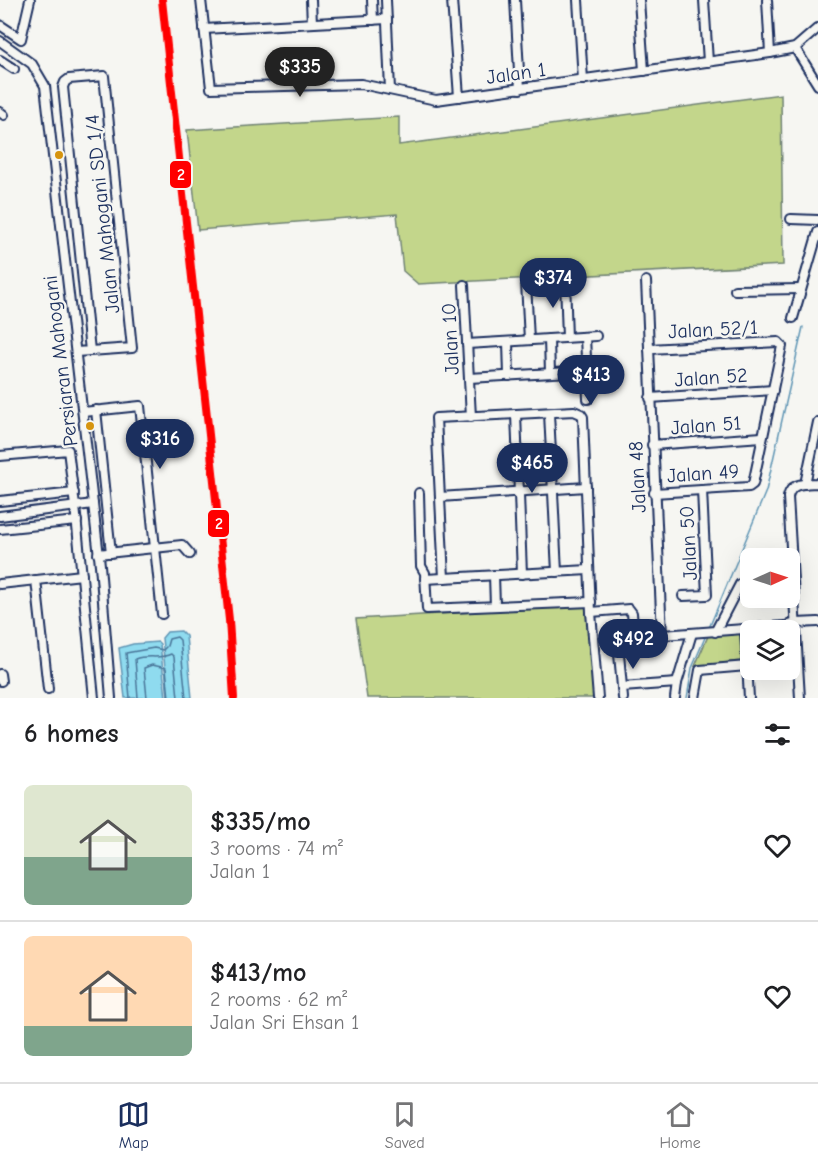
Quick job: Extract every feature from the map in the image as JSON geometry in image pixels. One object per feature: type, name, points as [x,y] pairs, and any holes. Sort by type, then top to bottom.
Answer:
[{"type":"street","points":[[0,25],[21,39],[30,0]]},
{"type":"street","points":[[201,0],[204,29],[387,19]]},
{"type":"street","points":[[311,0],[312,23]]},
{"type":"street","points":[[372,0],[373,20]]},
{"type":"street","points":[[386,0],[390,90]]},
{"type":"street","points":[[452,0],[459,98]]},
{"type":"street","points":[[514,0],[520,89]]},
{"type":"street","points":[[578,0],[583,80]]},
{"type":"street","points":[[639,0],[644,71]]},
{"type":"street","points":[[704,0],[708,62]]},
{"type":"street","points":[[766,0],[770,53]]},
{"type":"street","name":"Jalan 1","points":[[204,29],[212,88],[360,84],[428,99],[459,98],[770,53],[795,48],[818,28]]},
{"type":"street","name":"Persiaran Mahogani","points":[[0,41],[32,64],[45,86],[99,554],[111,698]]},
{"type":"street","points":[[795,48],[818,85]]},
{"type":"street","points":[[0,60],[14,69]]},
{"type":"street","name":"Jalan Mahogani SD 1/4","points":[[104,76],[132,348],[90,351],[63,87],[64,82],[69,79],[104,76]]},
{"type":"street","points":[[791,219],[818,220]]},
{"type":"street","points":[[793,318],[818,232]]},
{"type":"street","points":[[565,279],[567,338]]},
{"type":"street","name":"Jalan 48","points":[[646,281],[662,635]]},
{"type":"street","points":[[526,282],[530,340]]},
{"type":"street","name":"Jalan 10","points":[[464,285],[470,391],[473,397],[472,416]]},
{"type":"street","points":[[735,290],[801,289]]},
{"type":"street","points":[[467,344],[596,336]]},
{"type":"street","points":[[585,337],[588,399]]},
{"type":"street","points":[[549,339],[550,373]]},
{"type":"street","points":[[508,342],[509,376]]},
{"type":"street","name":"Jalan 52/1","points":[[649,349],[778,342],[782,346],[773,390]]},
{"type":"street","points":[[76,352],[90,351]]},
{"type":"street","points":[[469,378],[587,371]]},
{"type":"street","points":[[762,437],[773,390]]},
{"type":"street","name":"Jalan 52","points":[[650,398],[773,390]]},
{"type":"street","points":[[83,412],[140,406],[162,614]]},
{"type":"street","points":[[96,410],[111,553]]},
{"type":"street","points":[[444,578],[436,418],[574,411],[581,414],[583,417],[591,612],[598,698]]},
{"type":"street","points":[[549,413],[557,572]]},
{"type":"street","points":[[516,414],[522,574]]},
{"type":"street","points":[[805,484],[818,422]]},
{"type":"street","name":"Jalan 51","points":[[652,445],[762,437]]},
{"type":"street","name":"Jalan 49","points":[[654,493],[749,487],[753,484],[762,437]]},
{"type":"street","points":[[0,456],[68,450],[94,698]]},
{"type":"street","points":[[790,548],[789,493],[795,486],[818,483]]},
{"type":"street","points":[[440,497],[586,487]]},
{"type":"street","name":"Jalan 50","points":[[683,596],[707,595],[702,490]]},
{"type":"street","points":[[0,501],[74,493]]},
{"type":"street","points":[[419,493],[422,566],[427,609],[591,602]]},
{"type":"street","points":[[0,516],[93,504]]},
{"type":"street","points":[[0,530],[77,521]]},
{"type":"street","points":[[99,554],[182,545],[190,554]]},
{"type":"street","points":[[425,579],[590,570]]},
{"type":"street","points":[[0,584],[82,575]]},
{"type":"street","points":[[494,575],[495,606]]},
{"type":"street","points":[[36,580],[48,689]]},
{"type":"street","points":[[714,632],[740,584]]},
{"type":"street","points":[[591,612],[629,609],[632,613],[634,637]]},
{"type":"street","points":[[800,623],[818,622]]},
{"type":"street","points":[[622,698],[618,642],[622,638],[740,629]]},
{"type":"street","points":[[675,698],[677,683],[694,633]]},
{"type":"street","points":[[695,698],[699,671],[740,667]]},
{"type":"street","points":[[747,680],[748,698]]},
{"type":"street","points":[[799,680],[800,698]]},
{"type":"street","points":[[622,687],[677,683]]},
{"type":"green space","points":[[781,94],[783,265],[418,284],[403,271],[397,214],[198,230],[187,130],[399,117],[399,145]]},
{"type":"green space","points":[[586,605],[595,698],[367,698],[356,619]]},
{"type":"green space","points":[[740,634],[740,661],[695,666],[708,636]]},
{"type":"water","points":[[181,631],[186,636],[192,698],[168,698],[162,638],[167,632]]},
{"type":"water","points":[[158,642],[166,698],[125,698],[119,648],[133,644]]},
{"type":"waterway","points":[[709,628],[766,491],[803,327]]},
{"type":"waterway","points":[[687,698],[692,668],[706,635]]},
{"type":"rail line","name":"2","points":[[162,0],[229,620],[234,698]]}]
